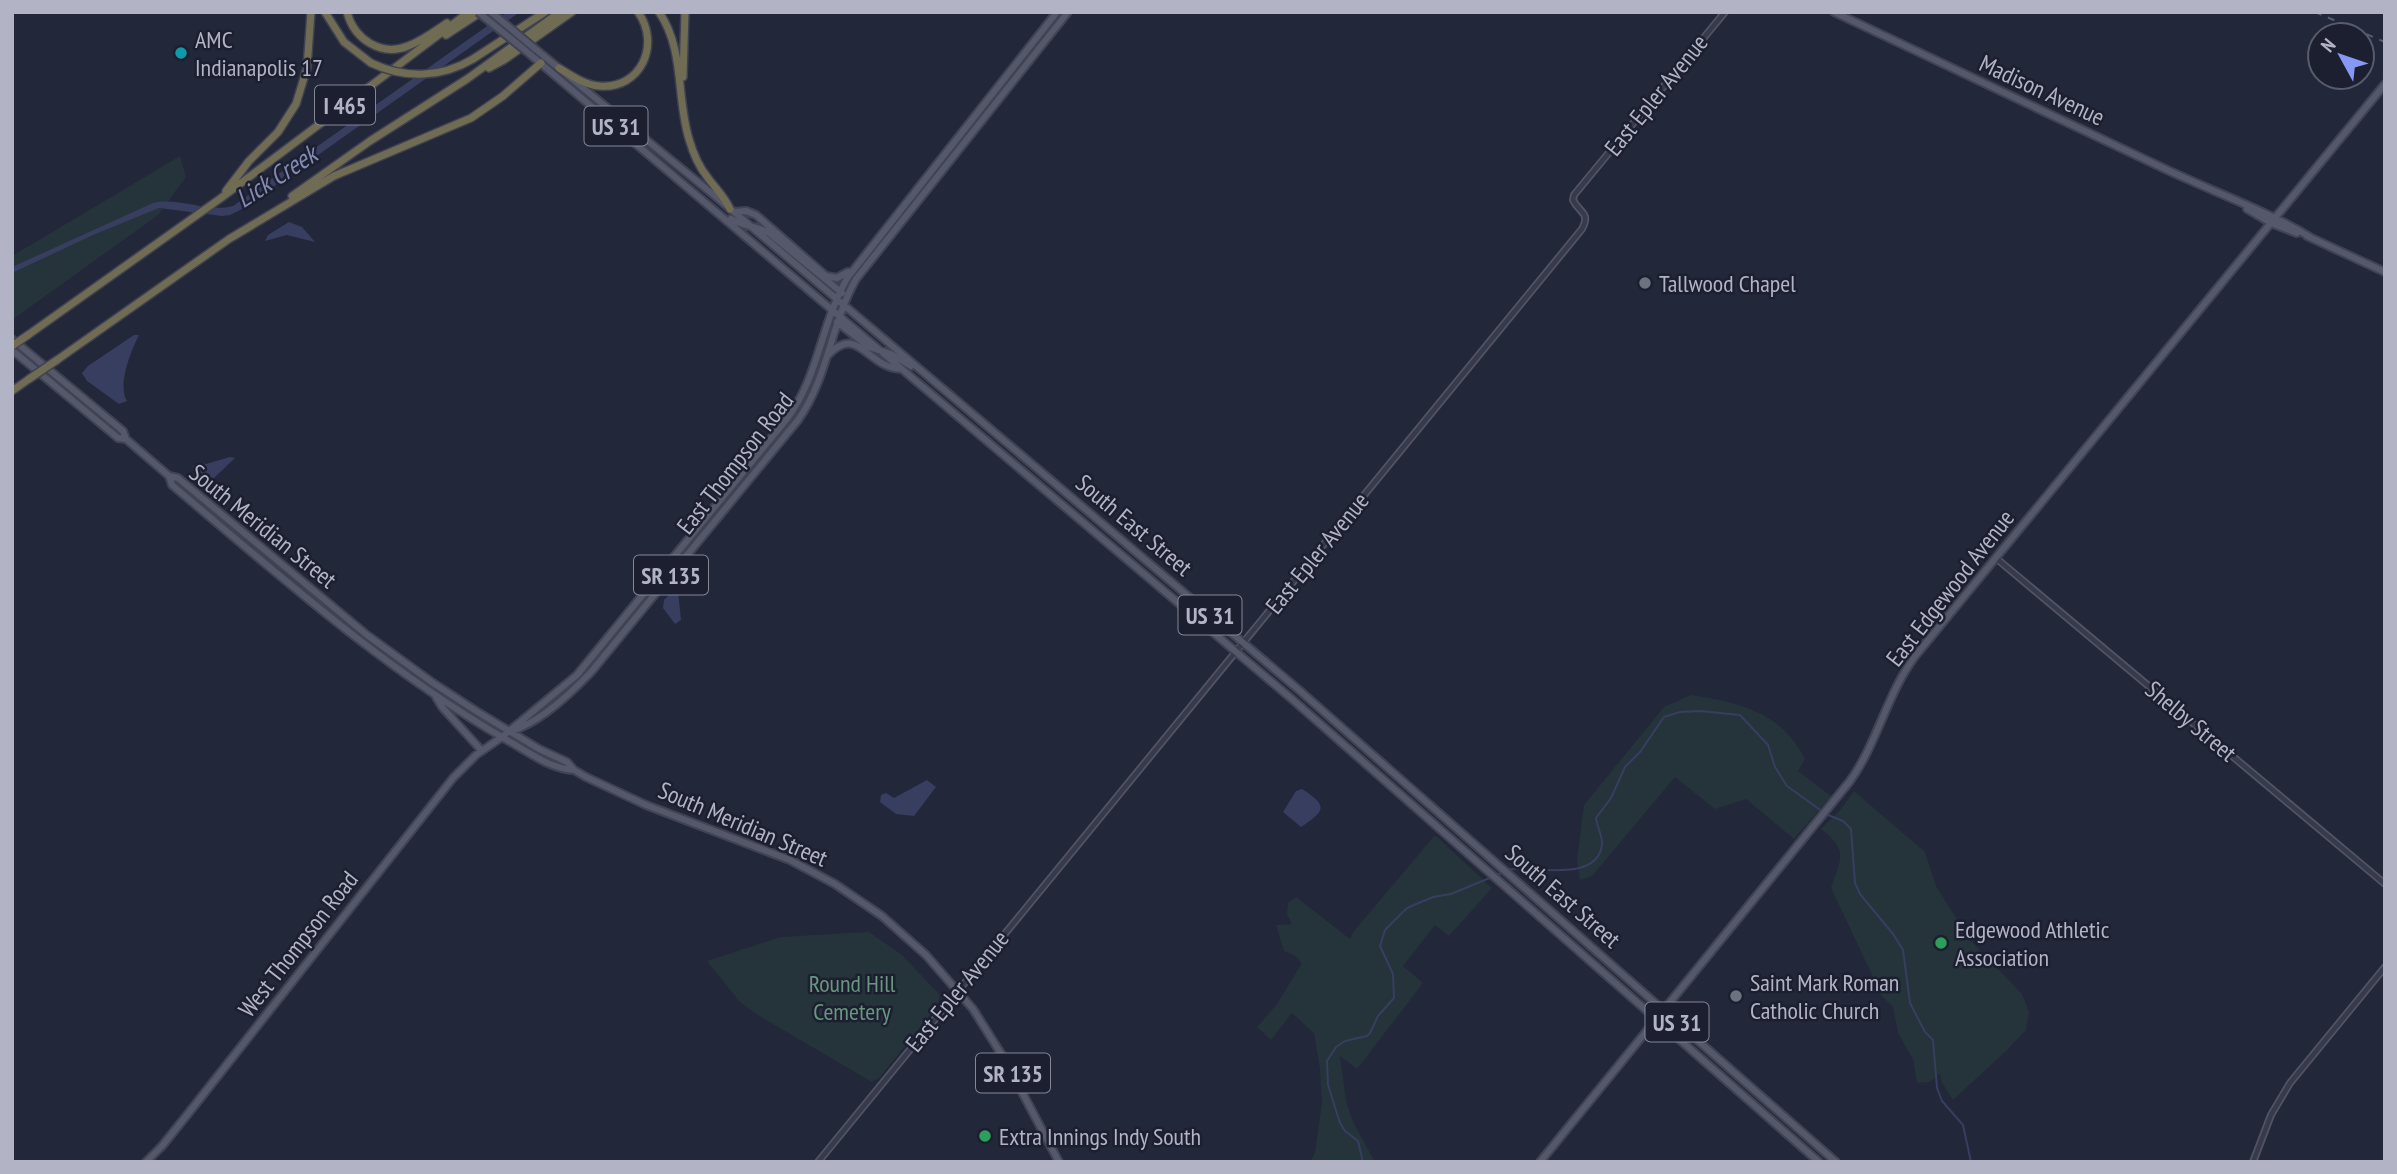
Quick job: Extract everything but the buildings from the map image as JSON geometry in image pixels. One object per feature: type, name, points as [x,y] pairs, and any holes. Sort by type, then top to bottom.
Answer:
[{"type":"highway","points":[[221,198],[249,161],[273,138],[292,111],[307,68],[311,12]]},
{"type":"highway","points":[[325,12],[344,41],[372,63],[389,70],[422,75],[454,69],[545,12]]},
{"type":"highway","points":[[347,12],[352,27],[359,35],[376,47],[391,50],[413,44],[467,12]]},
{"type":"highway","name":"I 465","points":[[12,348],[221,198],[467,12]]},
{"type":"highway","points":[[433,39],[446,35],[480,12]]},
{"type":"highway","name":"I 465","points":[[12,391],[370,141],[467,79],[560,12]]},
{"type":"highway","points":[[467,79],[504,60],[572,12]]},
{"type":"highway","points":[[559,68],[583,82],[597,86],[613,86],[628,80],[642,65],[648,47],[646,27],[638,12]]},
{"type":"highway","points":[[659,12],[675,47],[682,102]]},
{"type":"highway","name":"US 31","points":[[685,12],[682,102],[685,125],[706,176],[732,211]]},
{"type":"highway","points":[[247,228],[334,176],[471,118],[503,96],[541,63]]},
{"type":"main road","name":"South East Street","points":[[480,12],[832,309],[839,319],[882,351],[1236,652],[1484,866],[1819,1162]]},
{"type":"main road","name":"South East Street","points":[[491,12],[838,296],[844,305],[1243,643],[1836,1162]]},
{"type":"main road","name":"East Thompson Road","points":[[482,751],[577,675],[786,420],[806,388],[832,309],[853,269],[1057,12]]},
{"type":"main road","name":"East Thompson Road","points":[[509,732],[522,728],[560,701],[591,672],[797,420],[812,396],[844,305],[860,273],[1068,12]]},
{"type":"main road","name":"Madison Avenue","points":[[1834,12],[2233,201],[2271,223],[2310,237],[2385,272]]},
{"type":"main road","points":[[1007,75],[1013,82]]},
{"type":"main road","name":"East Edgewood Avenue","points":[[1540,1162],[1832,805],[1864,760],[1907,668],[2385,84]]},
{"type":"main road","name":"Madison Avenue","points":[[2233,201],[2276,217],[2310,237]]},
{"type":"main road","points":[[711,206],[737,223],[748,225]]},
{"type":"main road","points":[[732,211],[746,211],[756,215],[826,276],[840,277],[853,269]]},
{"type":"main road","points":[[838,296],[850,290]]},
{"type":"main road","points":[[827,326],[831,321],[839,319]]},
{"type":"main road","name":"South Meridian Street","points":[[12,339],[113,422],[123,431],[126,439],[169,476],[178,478],[383,647],[433,684],[509,732],[567,762],[573,770]]},
{"type":"main road","points":[[827,356],[838,345],[847,342],[861,348],[883,365],[902,369]]},
{"type":"main road","name":"South Meridian Street","points":[[12,348],[118,438],[126,439]]},
{"type":"main road","points":[[882,351],[922,370]]},
{"type":"main road","name":"South Meridian Street","points":[[169,476],[172,485],[366,644],[434,694],[502,737],[560,769],[573,770],[646,805],[779,855],[827,879],[864,903],[899,930],[958,990],[1006,1060],[1059,1162]]},
{"type":"main road","name":"South Meridian Street","points":[[434,694],[442,707],[482,751]]},
{"type":"main road","name":"West Thompson Road","points":[[146,1162],[187,1115],[453,778],[482,751]]},
{"type":"street","name":"East Epler Avenue","points":[[818,1162],[1582,229],[1586,221],[1585,215],[1575,205],[1574,195],[1725,12]]},
{"type":"street","name":"Shelby Street","points":[[1997,559],[2385,884]]},
{"type":"street","points":[[2253,1162],[2267,1123],[2285,1090],[2385,967]]},
{"type":"green space","points":[[180,156],[186,177],[158,215],[12,320],[12,256]]},
{"type":"green space","points":[[1691,695],[1743,706],[1772,720],[1795,743],[1805,759],[1798,771],[1831,796],[1794,839],[1746,799],[1715,809],[1675,777],[1592,876],[1580,880],[1577,860],[1584,805],[1664,707]]},
{"type":"green space","name":"Edgewood Athletic Association","points":[[1854,791],[1925,852],[1936,886],[1970,940],[2022,994],[2029,1012],[2026,1030],[1953,1100],[1942,1083],[1940,1074],[1929,1082],[1917,1083],[1913,1059],[1898,1033],[1893,1007],[1882,996],[1831,888],[1840,862],[1839,849],[1821,829]]},
{"type":"green space","points":[[1435,835],[1492,888],[1449,936],[1435,925],[1403,966],[1423,983],[1357,1069],[1340,1056],[1346,1101],[1353,1122],[1375,1162],[1310,1162],[1315,1153],[1322,1102],[1314,1033],[1292,1013],[1271,1040],[1257,1027],[1277,1004],[1302,963],[1284,951],[1276,925],[1292,924],[1287,914],[1288,903],[1296,897],[1350,939]]},
{"type":"green space","name":"Round Hill Cemetery","points":[[869,932],[902,955],[940,995],[937,1006],[880,1077],[872,1082],[756,1014],[739,1001],[707,961],[780,937]]},
{"type":"water","name":"Lick Creek","points":[[507,12],[520,12],[242,209],[222,216],[159,208],[12,273],[12,267],[153,203],[173,202],[213,208],[233,206]]},
{"type":"water","points":[[289,222],[302,227],[315,242],[287,235],[265,241],[268,235]]},
{"type":"water","points":[[134,335],[139,335],[124,377],[124,394],[127,401],[119,404],[87,381],[82,373],[88,366]]},
{"type":"water","points":[[235,458],[213,479],[206,480],[193,470],[193,466],[199,462],[206,464]]},
{"type":"water","points":[[676,588],[681,620],[675,624],[663,608],[664,600]]},
{"type":"water","points":[[927,780],[936,787],[914,816],[896,814],[880,802],[881,795],[886,793],[894,798]]},
{"type":"water","points":[[1302,789],[1316,799],[1321,808],[1316,816],[1301,827],[1283,812],[1296,791]]},
{"type":"waterway","points":[[1497,875],[1512,869],[1578,868],[1598,857],[1602,839],[1596,818],[1611,798],[1625,767],[1640,752],[1664,717],[1680,712],[1740,715],[1768,745],[1775,767],[1787,786],[1823,812]]},
{"type":"waterway","points":[[1828,815],[1843,821],[1851,829],[1855,883],[1860,894],[1903,950],[1910,1003],[1925,1032],[1933,1040],[1937,1088],[1942,1101],[1963,1125],[1971,1162]]},
{"type":"waterway","points":[[1363,1162],[1358,1141],[1345,1131],[1340,1123],[1328,1085],[1327,1061],[1336,1047],[1345,1041],[1367,1036],[1378,1016],[1394,998],[1393,974],[1380,946],[1385,930],[1407,908],[1492,877]]},
{"type":"railway","points":[[2315,12],[2385,42]]},
{"type":"place","name":"AMC Indianapolis 17","points":[[181,53]]},
{"type":"place","name":"Tallwood Chapel","points":[[1645,283]]},
{"type":"place","name":"Edgewood Athletic Association","points":[[1941,943]]},
{"type":"place","name":"Saint Mark Roman Catholic Church","points":[[1736,996]]},
{"type":"place","name":"Extra Innings Indy South","points":[[985,1136]]}]
